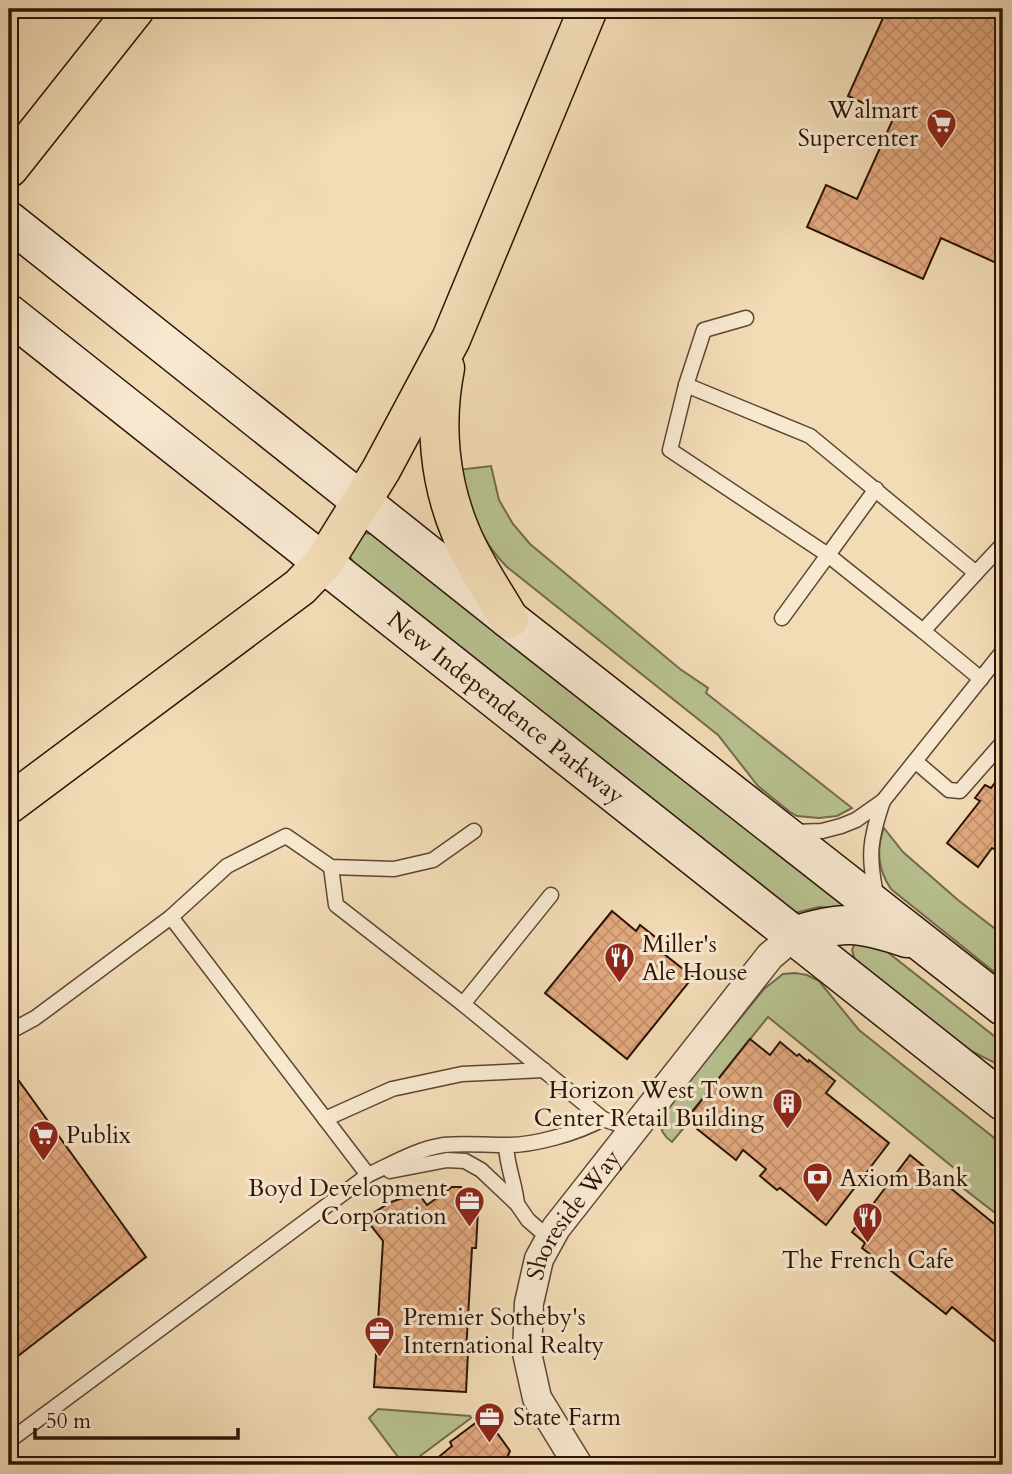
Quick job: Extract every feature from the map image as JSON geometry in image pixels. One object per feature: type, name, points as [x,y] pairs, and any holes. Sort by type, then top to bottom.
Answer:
[{"type":"highway","points":[[9,168],[135,9]]},
{"type":"highway","points":[[9,804],[300,587],[324,562],[381,470],[451,340],[588,9]]},
{"type":"highway","points":[[451,340],[441,389],[438,434],[446,488],[461,534],[509,619]]},
{"type":"main road","points":[[9,221],[509,619],[1003,1006]]},
{"type":"main road","name":"New Independence Parkway","points":[[9,314],[1003,1101]]},
{"type":"main road","points":[[794,936],[823,926],[850,923],[874,927],[926,944]]},
{"type":"street","name":"Shoreside Way","points":[[578,1465],[537,1398],[527,1353],[529,1303],[539,1259],[556,1228],[633,1129],[770,956],[794,936]]},
{"type":"lane","points":[[746,318],[704,330],[686,385],[670,450],[828,555],[981,679]]},
{"type":"lane","points":[[686,385],[810,436],[976,573]]},
{"type":"lane","points":[[782,618],[876,489]]},
{"type":"lane","points":[[923,631],[1003,544]]},
{"type":"lane","points":[[879,908],[870,866],[870,849],[872,832],[883,802],[1003,651]]},
{"type":"lane","points":[[915,761],[949,789],[960,791],[1003,741]]},
{"type":"lane","points":[[782,832],[822,831],[841,826],[856,820],[883,802]]},
{"type":"lane","points":[[9,1032],[35,1018],[171,917],[227,866],[286,836],[331,866],[394,869],[433,860],[474,831]]},
{"type":"lane","points":[[331,866],[336,905],[463,1004],[603,1119],[633,1129]]},
{"type":"lane","points":[[463,1004],[551,895]]},
{"type":"lane","points":[[171,917],[368,1175]]},
{"type":"lane","points":[[325,1119],[392,1089],[462,1074],[544,1070]]},
{"type":"lane","points":[[9,1441],[368,1175],[424,1149],[471,1143],[506,1146],[548,1138],[591,1126],[603,1119]]},
{"type":"lane","points":[[506,1146],[507,1165],[516,1188],[517,1204]]},
{"type":"lane","points":[[368,1175],[447,1160],[465,1161],[481,1170],[517,1204],[528,1220],[550,1239]]},
{"type":"green space","points":[[491,466],[499,500],[513,524],[530,544],[680,669],[708,688],[706,693],[852,808],[837,816],[819,818],[797,816],[790,812],[758,786],[718,735],[507,567],[482,533],[457,470]]},
{"type":"green space","points":[[361,533],[375,534],[854,909],[819,907],[795,913],[354,563],[350,557],[349,546]]},
{"type":"green space","points":[[884,828],[903,852],[1003,935],[1003,979],[891,889],[883,874],[880,859]]},
{"type":"green space","points":[[855,943],[881,947],[1003,1043],[1003,1067],[963,1047],[855,961],[852,950]]},
{"type":"green space","points":[[795,973],[819,981],[859,1030],[1003,1145],[1003,1219],[959,1185],[965,1177],[768,1017],[684,1121],[687,1124],[672,1142],[666,1137],[661,1128],[660,1117],[764,989],[783,974]]},
{"type":"green space","points":[[378,1409],[471,1418],[408,1465],[404,1465],[369,1418]]},
{"type":"building","name":"Walmart Supercenter","points":[[887,9],[1003,9],[1003,266],[941,238],[923,279],[807,227],[826,185],[857,199],[894,117],[848,96]]},
{"type":"building","points":[[1003,772],[1003,843],[997,851],[992,848],[978,867],[947,843],[980,801],[975,798],[985,785],[991,788]]},
{"type":"building","name":"Miller's Ale House","points":[[612,911],[636,931],[640,925],[659,940],[654,946],[693,977],[627,1059],[545,993]]},
{"type":"building","name":"Horizon West Town Center Retail Building","points":[[750,1039],[770,1055],[780,1042],[797,1056],[799,1054],[808,1062],[809,1060],[835,1081],[826,1093],[889,1143],[826,1225],[780,1188],[777,1190],[760,1176],[766,1169],[743,1150],[736,1160],[686,1120]]},
{"type":"building","name":"Publix","points":[[9,1067],[146,1257],[9,1363]]},
{"type":"building","points":[[910,1155],[1003,1231],[1001,1347],[952,1307],[946,1314],[862,1248],[865,1243],[852,1232]]},
{"type":"building","points":[[452,1187],[461,1187],[478,1210],[476,1248],[472,1248],[466,1392],[374,1387],[383,1241],[365,1218],[391,1202],[418,1193],[427,1205]]},
{"type":"building","points":[[485,1416],[510,1451],[507,1458],[512,1465],[429,1465],[452,1446],[450,1442]]},
{"type":"place","name":"Walmart Supercenter","points":[[941,151]]},
{"type":"place","name":"Miller's Ale House","points":[[619,985]]},
{"type":"place","name":"Horizon West Town Center Retail Building","points":[[787,1131]]},
{"type":"place","name":"Publix","points":[[43,1162]]},
{"type":"place","name":"Axiom Bank","points":[[817,1205]]},
{"type":"place","name":"Boyd Development Corporation","points":[[470,1229]]},
{"type":"place","name":"The French Cafe","points":[[868,1245]]},
{"type":"place","name":"Premier Sotheby's International Realty","points":[[380,1358]]},
{"type":"place","name":"State Farm","points":[[490,1444]]}]
